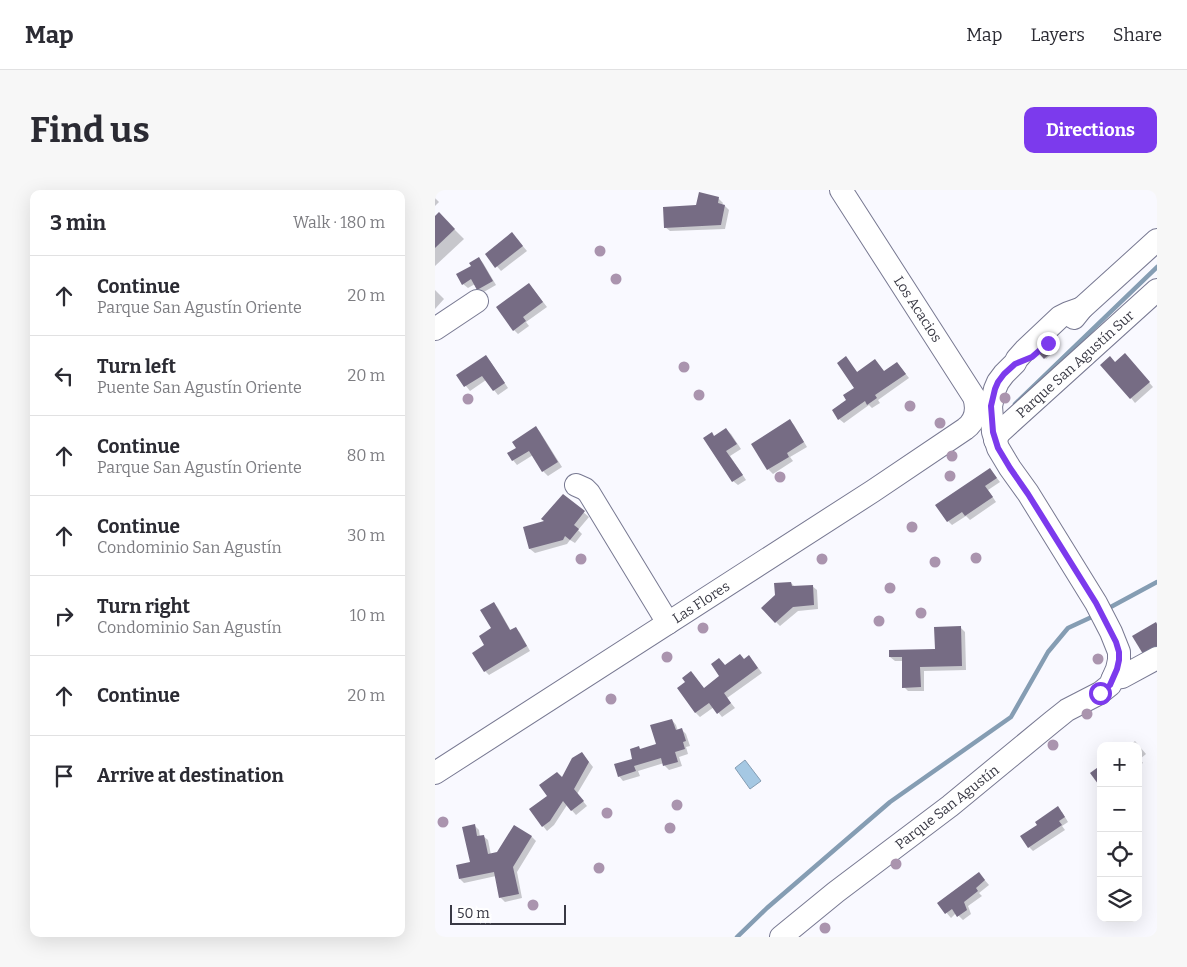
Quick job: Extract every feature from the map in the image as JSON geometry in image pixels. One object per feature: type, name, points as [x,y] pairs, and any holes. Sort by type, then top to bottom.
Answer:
[{"type":"street","name":"Los Acacios","points":[[841,190],[975,397],[977,406],[974,419],[969,427],[965,429]]},
{"type":"street","points":[[1157,240],[1083,308],[1060,318],[1025,350],[998,382],[991,406],[993,429],[998,448],[1096,603],[1111,632],[1119,652],[1119,660],[1113,678],[1122,677],[1157,658]]},
{"type":"street","name":"Parque San Agustín Sur","points":[[995,440],[1000,432],[1157,290]]},
{"type":"street","points":[[435,329],[477,301]]},
{"type":"street","name":"Las Flores","points":[[435,773],[873,491],[965,429]]},
{"type":"street","points":[[576,485],[585,489],[589,494],[668,623]]},
{"type":"street","name":"Parque San Agustín","points":[[781,937],[836,892],[958,799],[1067,710],[1106,689],[1113,678]]},
{"type":"water","points":[[745,760],[761,781],[750,789],[735,768]]},
{"type":"building","points":[[699,192],[719,197],[718,203],[725,205],[721,225],[664,228],[663,207],[696,205]]},
{"type":"building","points":[[439,212],[455,229],[435,248],[435,216]]},
{"type":"building","points":[[512,232],[523,246],[495,268],[485,254]]},
{"type":"building","points":[[479,257],[493,281],[477,290],[471,279],[462,285],[456,274],[471,266],[469,263]]},
{"type":"building","points":[[529,283],[543,302],[523,317],[526,321],[513,331],[496,307]]},
{"type":"building","points":[[1039,322],[1060,344],[1044,359],[1023,336]]},
{"type":"building","points":[[1125,353],[1150,382],[1130,399],[1100,365],[1110,356],[1115,362]]},
{"type":"building","points":[[486,355],[505,383],[493,391],[482,376],[464,387],[456,375]]},
{"type":"building","points":[[846,356],[857,372],[875,359],[884,371],[897,362],[906,374],[875,395],[877,398],[867,405],[865,401],[838,420],[832,410],[846,400],[843,395],[854,388],[837,363]]},
{"type":"building","points":[[790,419],[804,442],[787,453],[789,457],[767,470],[751,444]]},
{"type":"building","points":[[536,426],[558,462],[542,472],[529,451],[512,461],[507,453],[516,448],[512,442]]},
{"type":"building","points":[[726,428],[737,444],[726,451],[743,475],[732,482],[703,438],[712,432],[714,436]]},
{"type":"building","points":[[990,468],[997,478],[985,486],[993,497],[965,516],[962,512],[947,522],[935,505]]},
{"type":"building","points":[[563,494],[585,511],[574,525],[579,529],[570,540],[565,536],[563,540],[529,549],[523,527],[544,521],[541,519]]},
{"type":"building","points":[[791,582],[792,586],[813,585],[814,605],[793,607],[775,623],[761,608],[775,595],[774,583]]},
{"type":"building","points":[[494,602],[510,630],[516,627],[527,646],[484,672],[472,653],[484,645],[479,636],[491,628],[480,610]]},
{"type":"building","points":[[1156,622],[1157,646],[1143,654],[1132,636]]},
{"type":"building","points":[[961,626],[962,666],[920,667],[921,687],[902,688],[902,657],[889,657],[889,650],[935,649],[934,627]]},
{"type":"building","points":[[740,654],[744,659],[749,655],[758,668],[724,693],[731,703],[717,714],[709,703],[695,713],[677,688],[685,682],[682,678],[691,671],[704,688],[719,676],[711,664],[719,658],[725,665]]},
{"type":"building","points":[[672,719],[676,730],[682,728],[686,741],[683,742],[685,749],[675,752],[678,762],[663,766],[661,758],[634,766],[636,771],[618,777],[614,764],[632,759],[630,749],[639,746],[640,749],[656,744],[650,725]]},
{"type":"building","points":[[582,752],[589,762],[574,789],[584,801],[571,811],[563,801],[550,821],[542,827],[529,809],[547,796],[539,785],[557,772],[562,777],[572,758]]},
{"type":"building","points":[[1097,768],[1097,783],[1090,773]]},
{"type":"building","points":[[1058,806],[1065,817],[1059,821],[1062,825],[1028,848],[1020,836],[1037,825],[1035,822]]},
{"type":"building","points":[[475,824],[477,836],[484,835],[488,854],[497,852],[514,825],[532,836],[513,867],[519,894],[499,898],[494,872],[459,879],[456,865],[470,862],[462,827]]},
{"type":"building","points":[[979,872],[985,880],[976,888],[978,891],[964,902],[967,910],[957,917],[952,909],[945,914],[937,903]]},
{"type":"waterway","points":[[1015,404],[1157,267]]},
{"type":"waterway","points":[[1107,609],[1157,582]]},
{"type":"waterway","points":[[737,937],[767,908],[890,802],[1011,717],[1048,652],[1068,628],[1096,615]]},
{"type":"route","points":[[1048,343],[1032,357],[1015,364],[998,382],[991,406],[993,432],[998,448],[1096,603],[1116,642],[1119,652],[1117,669],[1110,685],[1100,693]]}]
